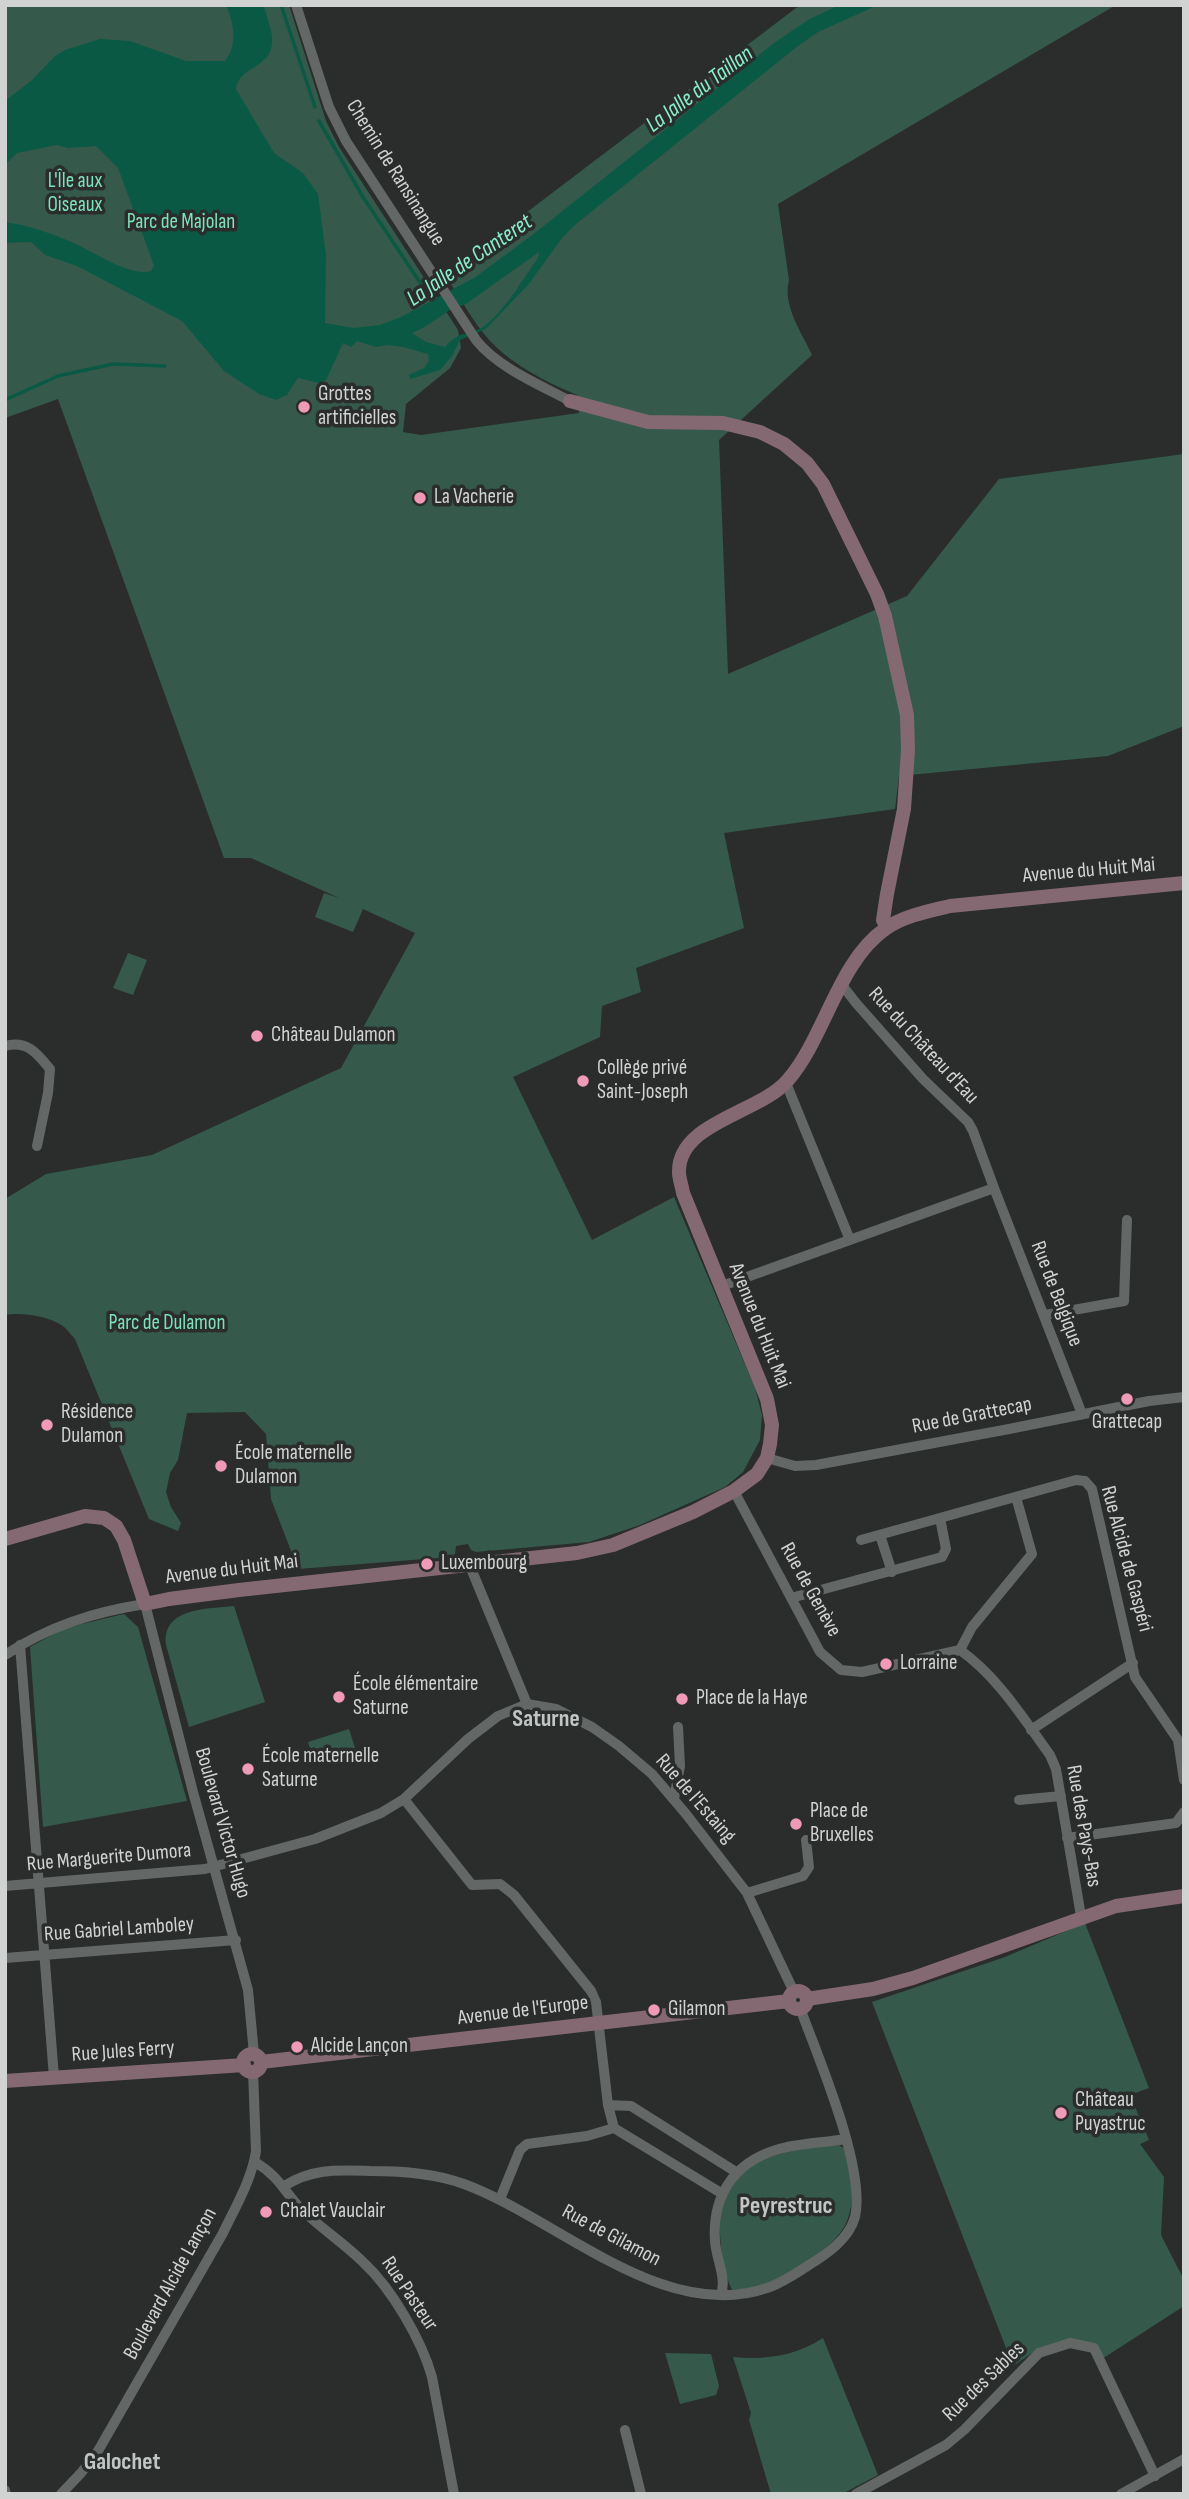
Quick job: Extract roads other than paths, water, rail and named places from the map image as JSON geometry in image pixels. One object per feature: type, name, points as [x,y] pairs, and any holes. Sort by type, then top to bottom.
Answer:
[{"type":"street","name":"Chemin de Ransinangue","points":[[296,5],[329,107],[346,141],[482,348],[523,376],[570,401],[648,422],[723,423],[760,432],[792,450],[807,463],[823,484],[877,594],[885,617],[907,715],[908,750],[904,809],[883,920],[887,927]]},
{"type":"street","name":"Avenue du Huit Mai","points":[[5,1655],[71,1620],[169,1599],[592,1551],[643,1533],[734,1491],[757,1474],[768,1458],[772,1425],[767,1399],[683,1193],[679,1170],[683,1153],[691,1140],[772,1095],[786,1083],[799,1066],[853,964],[868,944],[887,927],[926,912],[962,905],[1184,883]]},
{"type":"street","name":"Rue du Château d'Eau","points":[[842,985],[923,1079],[968,1122],[994,1188]]},
{"type":"street","points":[[5,1046],[21,1044],[35,1051],[50,1069],[37,1146]]},
{"type":"street","points":[[786,1083],[850,1240]]},
{"type":"street","points":[[722,1286],[994,1188]]},
{"type":"street","name":"Rue de Belgique","points":[[994,1188],[1082,1414]]},
{"type":"street","points":[[1045,1315],[1124,1301],[1127,1220]]},
{"type":"street","name":"Rue de Grattecap","points":[[768,1458],[794,1466],[816,1465],[1172,1397],[1184,1397]]},
{"type":"street","name":"Rue Alcide de Gaspéri","points":[[862,1540],[1076,1480],[1085,1481],[1091,1489],[1135,1677],[1178,1740],[1184,1780]]},
{"type":"street","name":"Rue de Genève","points":[[734,1491],[821,1652],[841,1670],[862,1672],[960,1650]]},
{"type":"street","points":[[960,1650],[972,1627],[1032,1554],[1016,1497]]},
{"type":"street","points":[[5,1539],[85,1516],[104,1518],[116,1526],[124,1540],[145,1604]]},
{"type":"street","points":[[792,1598],[942,1557],[946,1549],[940,1518]]},
{"type":"street","points":[[880,1535],[892,1572]]},
{"type":"street","points":[[215,1867],[304,1843],[381,1813],[404,1798],[468,1739],[498,1716],[527,1704],[470,1566]]},
{"type":"street","name":"Boulevard Victor Hugo","points":[[145,1604],[186,1767],[248,1990],[253,2063]]},
{"type":"street","points":[[20,1645],[54,2077]]},
{"type":"street","name":"Rue des Pays-Bas","points":[[960,1650],[981,1665],[1050,1755],[1056,1769],[1081,1916]]},
{"type":"street","points":[[1031,1730],[1133,1663]]},
{"type":"street","name":"Rue de l'Estaing","points":[[527,1704],[556,1709],[592,1727],[652,1774],[674,1798],[747,1893],[798,2000]]},
{"type":"street","points":[[674,1798],[680,1766],[678,1727]]},
{"type":"street","points":[[1019,1800],[1061,1796]]},
{"type":"street","points":[[404,1798],[472,1885],[500,1884],[514,1895],[591,1991],[596,2002],[608,2105],[614,2129],[721,2193]]},
{"type":"street","points":[[1067,1838],[1176,1823],[1184,1812]]},
{"type":"street","points":[[747,1893],[803,1876],[808,1867],[806,1840]]},
{"type":"street","name":"Rue Marguerite Dumora","points":[[5,1886],[215,1867]]},
{"type":"street","name":"Avenue de l'Europe","points":[[253,2063],[873,1989],[1043,1933],[1081,1916],[1116,1906],[1184,1896]]},
{"type":"street","name":"Rue Gabriel Lamboley","points":[[5,1958],[236,1940]]},
{"type":"street","name":"Rue de Gilamon","points":[[284,2186],[307,2174],[321,2172],[403,2171],[434,2175],[463,2183],[500,2199],[631,2272],[690,2292],[721,2295],[767,2288],[783,2281],[826,2253],[847,2233],[855,2218],[853,2168],[846,2139],[798,2000]]},
{"type":"street","name":"Rue Jules Ferry","points":[[5,2081],[253,2063]]},
{"type":"street","name":"Boulevard Alcide Lançon","points":[[61,2494],[98,2451],[223,2233],[255,2162],[253,2063]]},
{"type":"street","points":[[608,2105],[631,2106],[736,2172]]},
{"type":"street","points":[[500,2199],[520,2150],[527,2144],[587,2136],[614,2129]]},
{"type":"street","points":[[721,2295],[723,2280],[715,2242],[715,2222],[721,2193],[736,2172],[756,2158],[776,2150],[846,2139]]},
{"type":"street","name":"Rue Pasteur","points":[[255,2162],[273,2173],[299,2207],[366,2264],[421,2344],[432,2377],[454,2494]]},
{"type":"street","name":"Rue des Sables","points":[[856,2494],[946,2445],[1039,2353],[1070,2343],[1094,2348],[1154,2476]]},
{"type":"street","points":[[625,2430],[641,2494]]},
{"type":"street","points":[[1121,2494],[1141,2489],[1154,2476],[1184,2459]]},
{"type":"waterway","points":[[281,5],[315,107]]},
{"type":"waterway","name":"La Jalle de Canteret","points":[[319,121],[363,197],[433,302]]},
{"type":"waterway","points":[[5,400],[58,376],[113,364],[165,366]]},
{"type":"place","name":"Grottes artificielles","points":[[304,407]]},
{"type":"place","name":"La Vacherie","points":[[420,498]]},
{"type":"place","name":"Château Dulamon","points":[[257,1036]]},
{"type":"place","name":"Collège privé Saint-Joseph","points":[[583,1081]]},
{"type":"place","name":"Grattecap","points":[[1127,1399]]},
{"type":"place","name":"Résidence Dulamon","points":[[47,1425]]},
{"type":"place","name":"École maternelle Dulamon","points":[[221,1466]]},
{"type":"place","name":"Luxembourg","points":[[427,1564]]},
{"type":"place","name":"Lorraine","points":[[886,1664]]},
{"type":"place","name":"École élémentaire Saturne","points":[[339,1697]]},
{"type":"place","name":"Place de la Haye","points":[[682,1699]]},
{"type":"place","name":"École maternelle Saturne","points":[[248,1769]]},
{"type":"place","name":"Place de Bruxelles","points":[[796,1824]]},
{"type":"place","name":"Gilamon","points":[[654,2010]]},
{"type":"place","name":"Alcide Lançon","points":[[297,2047]]},
{"type":"place","name":"Château Puyastruc","points":[[1061,2113]]},
{"type":"place","name":"Chalet Vauclair","points":[[266,2212]]},
{"type":"district","name":"Saturne","points":[[546,1720]]},
{"type":"district","name":"Peyrestruc","points":[[786,2207]]},
{"type":"district","name":"Galochet","points":[[122,2463]]},
{"type":"water label","name":"La Jalle du Taillan","points":[[700,90]]},
{"type":"park label","name":"L'Île aux Oiseaux","points":[[75,194]]},
{"type":"park label","name":"Parc de Majolan","points":[[181,223]]},
{"type":"park label","name":"Parc de Dulamon","points":[[167,1324]]}]
